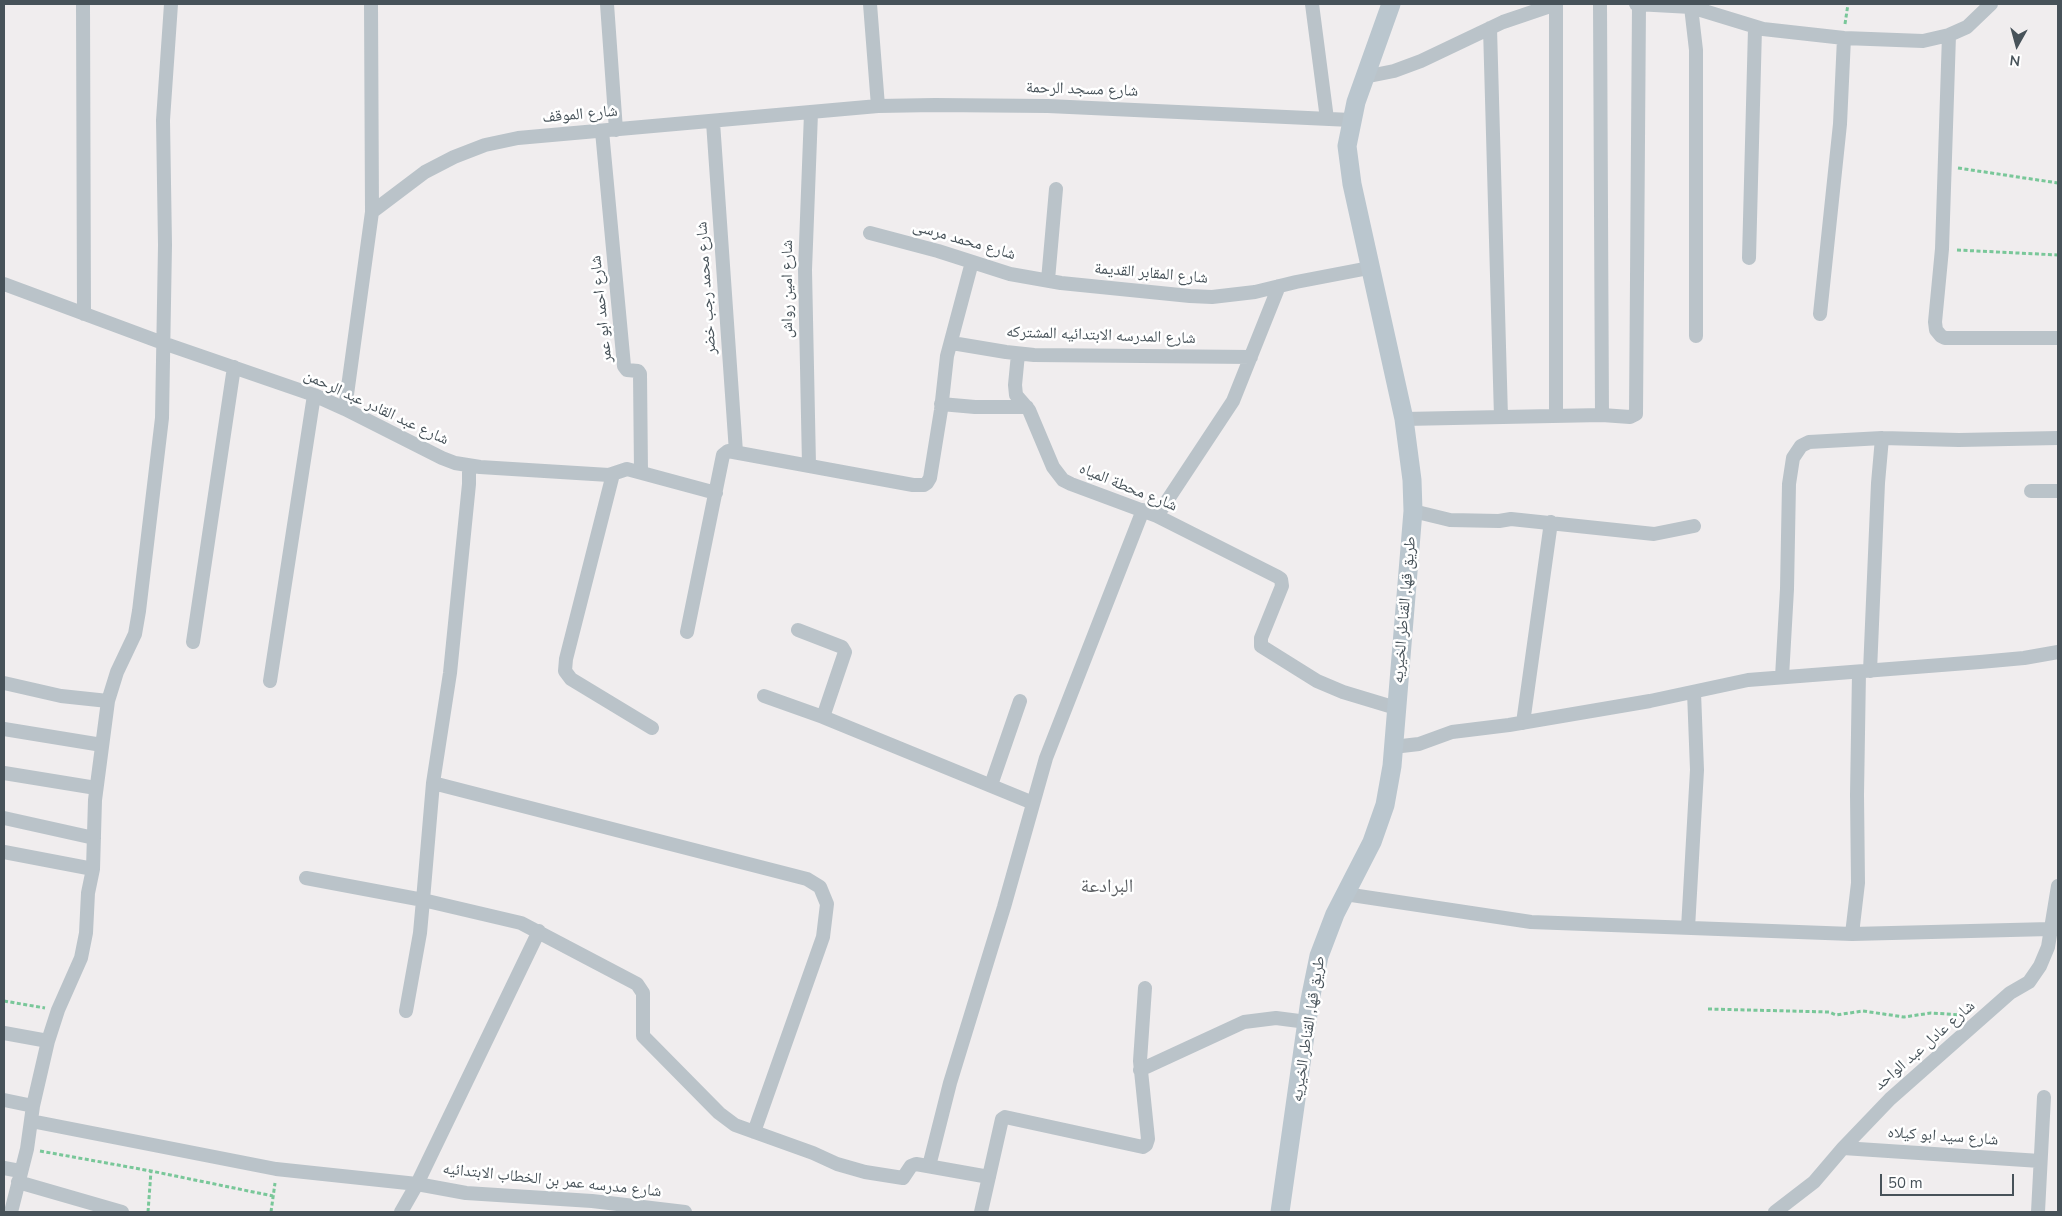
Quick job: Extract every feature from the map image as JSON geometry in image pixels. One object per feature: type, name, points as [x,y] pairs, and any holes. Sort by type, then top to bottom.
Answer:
[{"type":"street","points":[[83,4],[84,314]]},
{"type":"street","points":[[11,1212],[27,1149],[33,1106],[48,1041],[58,1010],[81,958],[86,932],[88,893],[93,870],[96,788],[108,701],[117,672],[135,634],[139,611],[162,418],[165,245],[163,120],[171,4]]},
{"type":"street","points":[[345,409],[372,212],[371,4]]},
{"type":"street","points":[[608,4],[609,130]]},
{"type":"street","points":[[870,4],[878,106]]},
{"type":"street","points":[[1312,4],[1327,119]]},
{"type":"street","name":"طريق قها, القناطر الخيريه","points":[[1280,1212],[1307,1022],[1319,956],[1329,928],[1364,860],[1379,824],[1389,786],[1393,747],[1414,511],[1409,449],[1404,419],[1369,268],[1348,165],[1347,146],[1351,120],[1364,77],[1391,4]]},
{"type":"street","points":[[1364,77],[1394,71],[1421,61],[1490,28],[1528,12],[1556,4],[1556,416]]},
{"type":"street","points":[[1600,4],[1602,415]]},
{"type":"street","points":[[1404,419],[1602,415],[1630,417],[1634,416],[1638,410],[1638,4],[1691,7],[1755,28],[1844,38],[1923,41],[1948,35],[1968,27],[1991,4]]},
{"type":"street","points":[[1691,7],[1696,50],[1696,336]]},
{"type":"street","points":[[1490,28],[1501,417]]},
{"type":"street","points":[[1749,258],[1755,28]]},
{"type":"street","points":[[1948,35],[1942,249],[1935,322],[1936,330],[1941,336],[1955,338],[2058,338]]},
{"type":"street","points":[[1820,314],[1840,124],[1844,38]]},
{"type":"street","name":"شارع مسجد الرحمة","points":[[811,113],[878,106],[1048,106],[1351,120]]},
{"type":"street","name":"شارع الموقف","points":[[372,212],[425,172],[454,157],[485,146],[518,138],[811,113]]},
{"type":"street","name":"شارع امين رواش","points":[[809,465],[805,270],[811,113]]},
{"type":"street","name":"شارع محمد رجب خضر","points":[[713,122],[736,452]]},
{"type":"street","name":"شارع احمد ابو عمر","points":[[609,130],[624,366],[627,370],[638,371],[640,374],[641,472]]},
{"type":"street","points":[[1048,280],[1056,189]]},
{"type":"street","name":"شارع محمد مرسى","points":[[870,233],[1010,274],[1048,280]]},
{"type":"street","points":[[687,632],[723,455],[728,451],[924,485],[930,478],[947,356],[972,262]]},
{"type":"street","name":"شارع المقابر القديمة","points":[[1048,280],[1190,296],[1234,295],[1369,268]]},
{"type":"street","name":"شارع عبد القادر عبد الرحمن","points":[[4,284],[163,343],[314,395],[442,458],[469,466],[613,474],[627,469],[716,493]]},
{"type":"street","points":[[1158,516],[1226,414],[1279,286]]},
{"type":"street","name":"شارع المدرسه الابتدائيه المشتركه","points":[[952,343],[1018,354],[1251,357]]},
{"type":"street","name":"شارع محطة المياه","points":[[1018,354],[1015,390],[1019,399],[1027,407],[1053,467],[1063,480],[1158,516],[1278,577],[1282,586],[1261,638],[1260,646],[1318,681],[1343,692],[1396,708]]},
{"type":"street","points":[[193,642],[234,367]]},
{"type":"street","points":[[270,681],[314,395]]},
{"type":"street","points":[[941,404],[975,407],[1027,407]]},
{"type":"street","points":[[1782,677],[1789,484],[1793,458],[1801,446],[1809,442],[1882,438],[1959,440],[2058,438]]},
{"type":"street","points":[[1852,934],[1858,883],[1857,795],[1882,438]]},
{"type":"street","points":[[406,1011],[420,933],[433,783],[450,673],[468,494],[469,466]]},
{"type":"street","points":[[613,474],[566,659],[565,671],[571,679],[652,728]]},
{"type":"street","points":[[2031,491],[2058,491]]},
{"type":"street","points":[[929,1166],[950,1084],[1046,758],[1143,510]]},
{"type":"street","points":[[1414,511],[1450,520],[1499,521],[1511,519],[1654,534],[1694,526]]},
{"type":"street","points":[[1523,722],[1551,522]]},
{"type":"street","points":[[798,630],[842,647],[845,652],[823,717]]},
{"type":"street","points":[[1393,747],[1419,744],[1452,732],[1650,702],[1748,680],[2024,658],[2058,652]]},
{"type":"street","points":[[4,682],[61,696],[108,701]]},
{"type":"street","points":[[1688,928],[1697,770],[1694,692]]},
{"type":"street","points":[[764,696],[823,717],[1033,803]]},
{"type":"street","points":[[991,786],[1020,701]]},
{"type":"street","points":[[4,729],[102,745]]},
{"type":"street","points":[[4,773],[96,788]]},
{"type":"street","points":[[433,783],[807,879],[820,887],[828,904],[823,937],[754,1132]]},
{"type":"street","points":[[4,818],[94,838]]},
{"type":"street","points":[[4,852],[93,870]]},
{"type":"street","points":[[306,878],[423,900],[504,918],[539,931],[637,984],[643,993],[642,1033],[645,1040],[726,1119],[754,1132],[865,1172],[901,1178],[905,1177],[913,1165],[929,1166],[989,1177]]},
{"type":"street","name":"شارع عادل عبد الواحد","points":[[1775,1212],[1814,1182],[1843,1148],[1890,1099],[2010,994],[2028,982],[2040,966],[2048,947],[2058,886]]},
{"type":"street","points":[[1345,894],[1531,922],[1852,934],[2050,930]]},
{"type":"street","points":[[401,1212],[417,1184],[539,931]]},
{"type":"street","points":[[981,1212],[1002,1119],[1005,1117],[1143,1146],[1146,1145],[1148,1139],[1140,1070],[1146,988]]},
{"type":"street","points":[[1140,1070],[1244,1022],[1276,1018],[1307,1022]]},
{"type":"street","points":[[4,1033],[48,1041]]},
{"type":"street","points":[[2038,1212],[2044,1098]]},
{"type":"street","points":[[4,1100],[33,1106]]},
{"type":"street","name":"شارع مدرسه عمر بن الخطاب الابتدائيه","points":[[31,1120],[276,1169],[417,1184],[466,1193],[592,1201],[685,1212]]},
{"type":"street","name":"شارع سيد ابو كيلاه","points":[[1843,1148],[2040,1161]]},
{"type":"street","points":[[4,1168],[19,1176],[122,1212]]},
{"type":"path","points":[[1945,166],[2058,183]]},
{"type":"path","points":[[1942,249],[2058,255]]},
{"type":"path","points":[[4,1001],[58,1010]]},
{"type":"path","points":[[1708,1009],[1829,1012],[1836,1015],[1863,1011],[1904,1017],[1931,1013],[1986,1016]]},
{"type":"path","points":[[27,1149],[151,1170],[273,1196],[271,1212]]},
{"type":"path","points":[[148,1212],[151,1170]]},
{"type":"district","name":"البرادعة","points":[[1107,887]]}]
